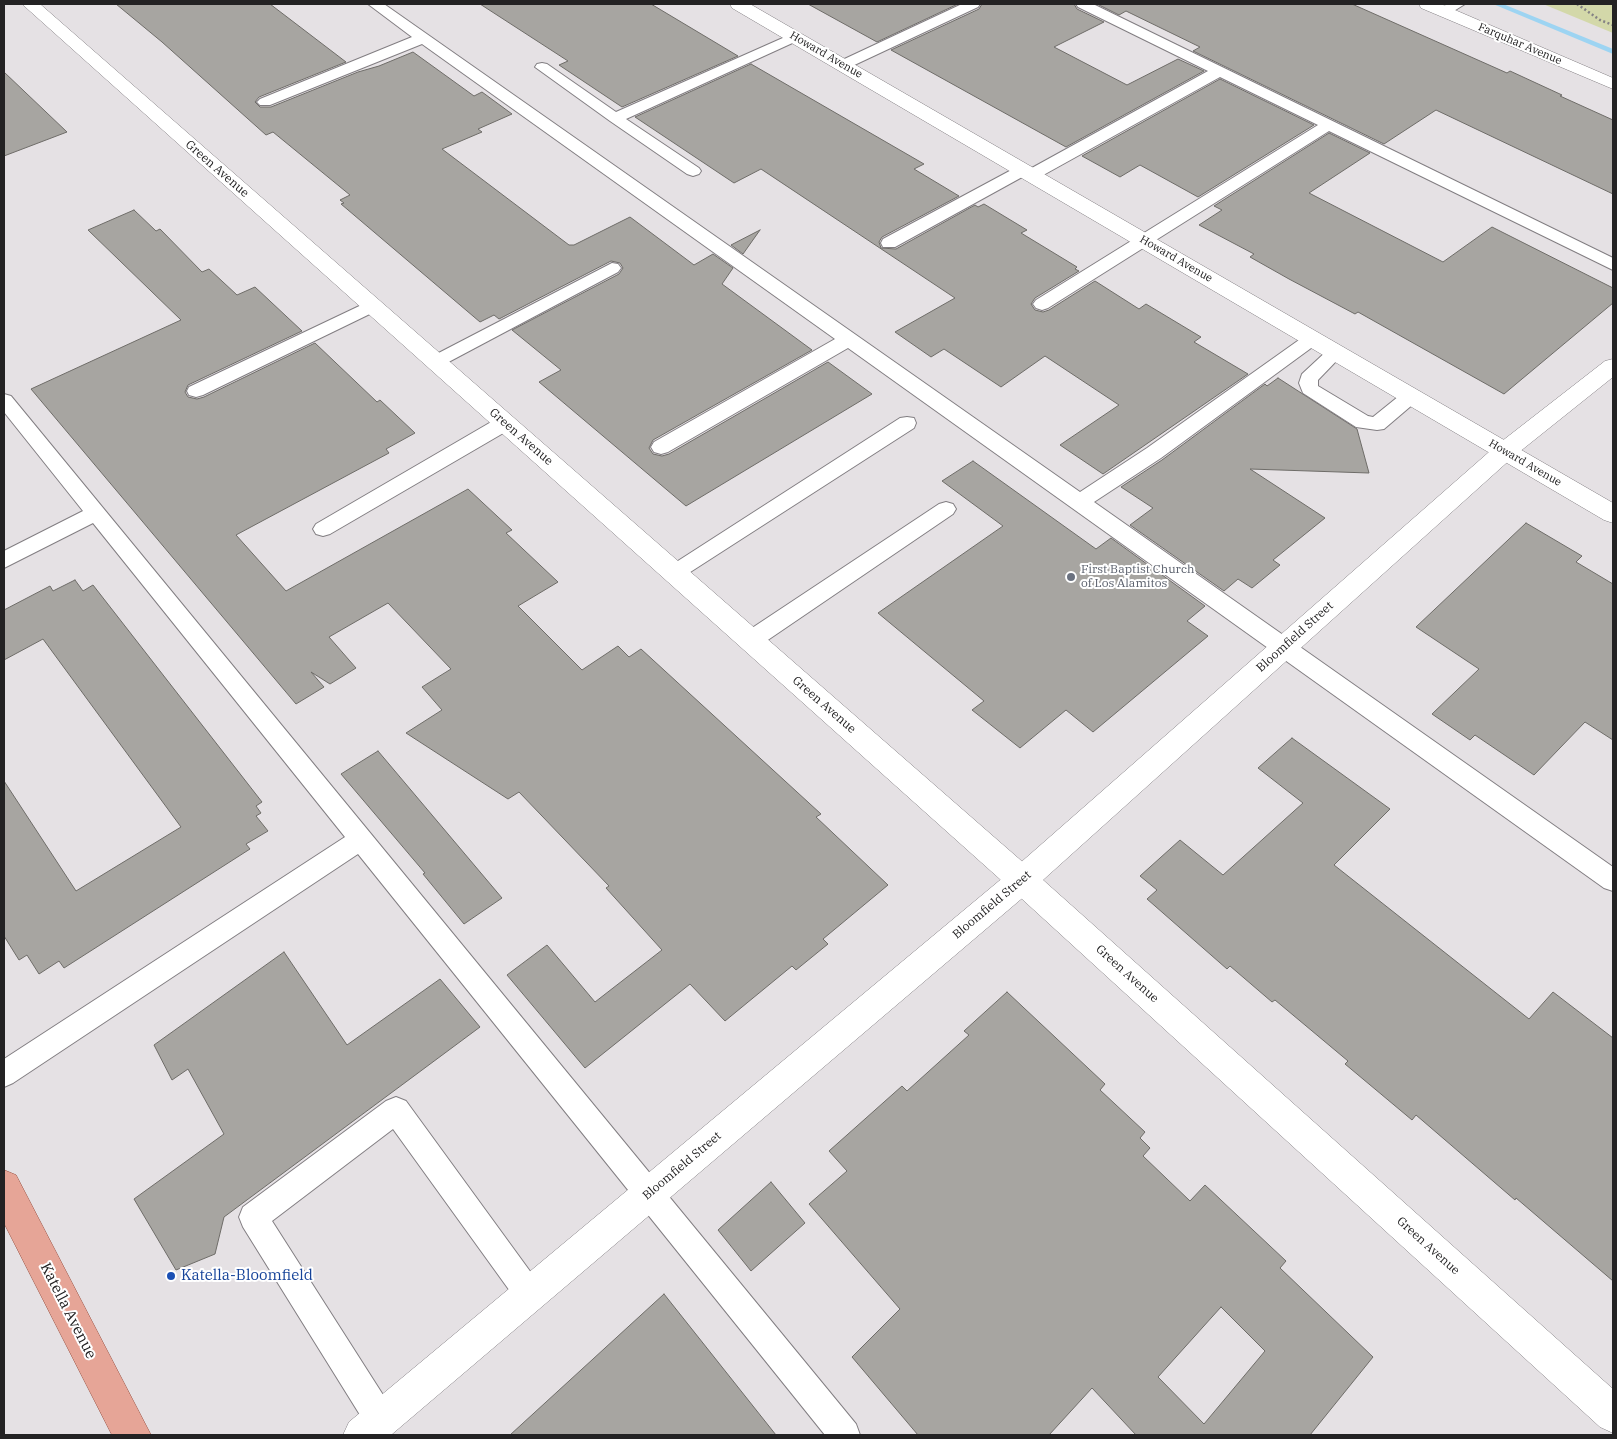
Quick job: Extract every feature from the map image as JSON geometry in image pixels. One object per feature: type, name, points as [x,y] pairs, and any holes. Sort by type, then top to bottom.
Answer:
[{"type":"main road","name":"Katella Avenue","points":[[4,1187],[132,1435]]},
{"type":"street","name":"Green Avenue","points":[[30,4],[1022,880],[1613,1414]]},
{"type":"street","name":"Howard Avenue","points":[[738,4],[1613,514]]},
{"type":"street","name":"Farquhar Avenue","points":[[1427,4],[1451,7],[1613,84]]},
{"type":"street","name":"Bloomfield Street","points":[[371,1427],[1022,880],[1505,451],[1613,366]]},
{"type":"lane","points":[[375,4],[1613,880]]},
{"type":"lane","points":[[843,65],[973,4]]},
{"type":"lane","points":[[1083,4],[1613,265]]},
{"type":"lane","points":[[615,118],[794,36]]},
{"type":"lane","points":[[265,102],[423,38]]},
{"type":"lane","points":[[542,67],[693,171]]},
{"type":"lane","points":[[889,243],[1220,72]]},
{"type":"lane","points":[[1042,304],[1329,125]]},
{"type":"lane","points":[[436,362],[612,268]]},
{"type":"lane","points":[[196,391],[372,306]]},
{"type":"lane","points":[[1080,502],[1176,437],[1312,338]]},
{"type":"lane","points":[[661,447],[849,339]]},
{"type":"lane","points":[[1336,352],[1309,378],[1310,389],[1363,422],[1372,425],[1377,424],[1411,396]]},
{"type":"lane","points":[[4,400],[648,1195],[845,1435]]},
{"type":"lane","points":[[322,529],[505,423]]},
{"type":"lane","points":[[674,572],[907,423]]},
{"type":"lane","points":[[751,640],[946,509]]},
{"type":"lane","points":[[4,560],[95,513]]},
{"type":"lane","points":[[4,1074],[360,840]]},
{"type":"lane","points":[[371,1427],[253,1217],[396,1110],[530,1295]]},
{"type":"path","points":[[1577,4],[1600,20],[1613,25]]},
{"type":"green space","points":[[1543,4],[1613,4],[1613,33]]},
{"type":"building","points":[[116,4],[270,4],[346,62],[259,97],[255,102],[260,107],[271,107],[413,52],[474,96],[482,92],[512,114],[478,129],[482,132],[442,149],[569,245],[574,245],[630,217],[694,265],[713,254],[733,268],[722,284],[812,350],[653,440],[649,448],[653,454],[662,456],[669,454],[828,362],[872,394],[686,506],[539,382],[561,370],[512,330],[619,274],[623,268],[620,263],[611,261],[499,319],[494,315],[480,322],[341,204],[344,203],[340,200],[350,195],[273,132],[266,135],[162,42]]},
{"type":"building","points":[[480,4],[651,4],[738,56],[622,107],[559,65],[568,61]]},
{"type":"building","points":[[808,4],[958,4],[877,42]]},
{"type":"building","points":[[982,4],[1074,4],[1077,9],[1104,22],[1054,47],[1127,85],[1178,59],[1204,71],[1066,147],[891,50],[979,9]]},
{"type":"building","points":[[1097,4],[1352,4],[1507,73],[1510,71],[1613,120],[1613,194],[1436,110],[1384,144],[1193,51],[1200,47],[1126,11],[1119,15]]},
{"type":"building","points":[[751,64],[924,164],[914,169],[959,196],[882,237],[879,242],[881,248],[896,249],[975,205],[978,207],[984,204],[1027,230],[1021,233],[1077,267],[1075,269],[1079,271],[1035,298],[1031,304],[1035,310],[1043,312],[1049,310],[1095,281],[1139,309],[1146,304],[1201,337],[1194,342],[1248,374],[1103,474],[1060,445],[1119,405],[1045,356],[1001,387],[944,349],[931,357],[895,332],[955,298],[761,169],[734,183],[635,117]]},
{"type":"building","points":[[4,72],[67,132],[4,156]]},
{"type":"building","points":[[1220,79],[1314,125],[1198,197],[1140,165],[1120,177],[1082,156]]},
{"type":"building","points":[[1329,133],[1370,153],[1309,193],[1443,262],[1492,227],[1613,288],[1613,303],[1504,394],[1358,312],[1355,314],[1289,279],[1250,257],[1254,254],[1199,225],[1222,210],[1214,206]]},
{"type":"building","points":[[134,210],[156,231],[160,229],[202,272],[209,269],[237,295],[255,287],[302,331],[188,385],[185,392],[188,397],[197,399],[204,397],[315,343],[377,402],[380,400],[415,433],[386,449],[389,453],[236,535],[286,591],[468,489],[512,530],[506,533],[558,582],[518,606],[582,670],[618,646],[629,657],[641,649],[821,814],[816,817],[888,885],[823,939],[828,944],[796,970],[792,966],[725,1021],[690,984],[585,1068],[507,975],[547,945],[595,1002],[662,950],[606,888],[609,886],[519,792],[508,799],[406,733],[442,710],[422,687],[451,669],[388,603],[329,637],[356,668],[330,684],[311,672],[324,687],[296,704],[31,389],[181,320],[88,230]]},
{"type":"building","points":[[760,230],[743,254],[731,245]]},
{"type":"building","points":[[1278,378],[1357,429],[1369,473],[1250,469],[1325,518],[1273,560],[1280,565],[1252,588],[1238,579],[1224,591],[1130,525],[1153,508],[1121,487],[1162,460],[1265,384],[1267,386]]},
{"type":"building","points":[[973,461],[1096,549],[1111,538],[1205,606],[1187,621],[1208,636],[1093,732],[1066,710],[1020,748],[972,710],[984,701],[878,613],[1003,526],[942,481]]},
{"type":"building","points":[[1526,523],[1582,556],[1576,562],[1613,584],[1613,740],[1585,722],[1534,775],[1475,735],[1470,740],[1432,714],[1479,669],[1416,627]]},
{"type":"building","points":[[75,580],[83,591],[93,585],[262,802],[256,806],[261,813],[256,816],[268,831],[246,844],[250,849],[64,968],[59,961],[39,974],[27,955],[19,960],[4,936],[4,781],[76,891],[181,827],[43,639],[4,660],[4,610],[50,586],[53,591]]},
{"type":"building","points":[[1292,738],[1390,809],[1334,865],[1529,1019],[1553,992],[1613,1038],[1613,1281],[1416,1115],[1412,1120],[1345,1064],[1348,1061],[1275,1000],[1272,1002],[1230,966],[1227,969],[1147,899],[1157,890],[1140,876],[1180,840],[1223,875],[1303,803],[1258,768]]},
{"type":"building","points":[[378,751],[502,898],[464,924],[423,874],[425,873],[341,774]]},
{"type":"building","points":[[284,952],[347,1045],[440,979],[480,1027],[224,1217],[215,1254],[176,1270],[134,1199],[224,1134],[188,1069],[172,1080],[154,1045]]},
{"type":"building","points":[[1007,992],[1105,1084],[1100,1090],[1145,1132],[1140,1138],[1150,1148],[1143,1156],[1190,1201],[1205,1185],[1286,1261],[1280,1268],[1373,1357],[1310,1435],[1136,1435],[1092,1388],[1049,1435],[918,1435],[852,1357],[900,1309],[809,1204],[847,1171],[829,1151],[902,1086],[907,1091],[969,1035],[964,1031]],"holes":[[[1221,1307],[1265,1351],[1204,1424],[1158,1377]]]},
{"type":"building","points":[[771,1182],[805,1223],[751,1271],[718,1230]]},
{"type":"building","points":[[664,1294],[776,1435],[510,1435]]},
{"type":"waterway","points":[[1497,4],[1613,52]]},
{"type":"place","name":"First Baptist Church of Los Alamitos","points":[[1071,577]]},
{"type":"place","name":"Katella-Bloomfield","points":[[171,1276]]}]
